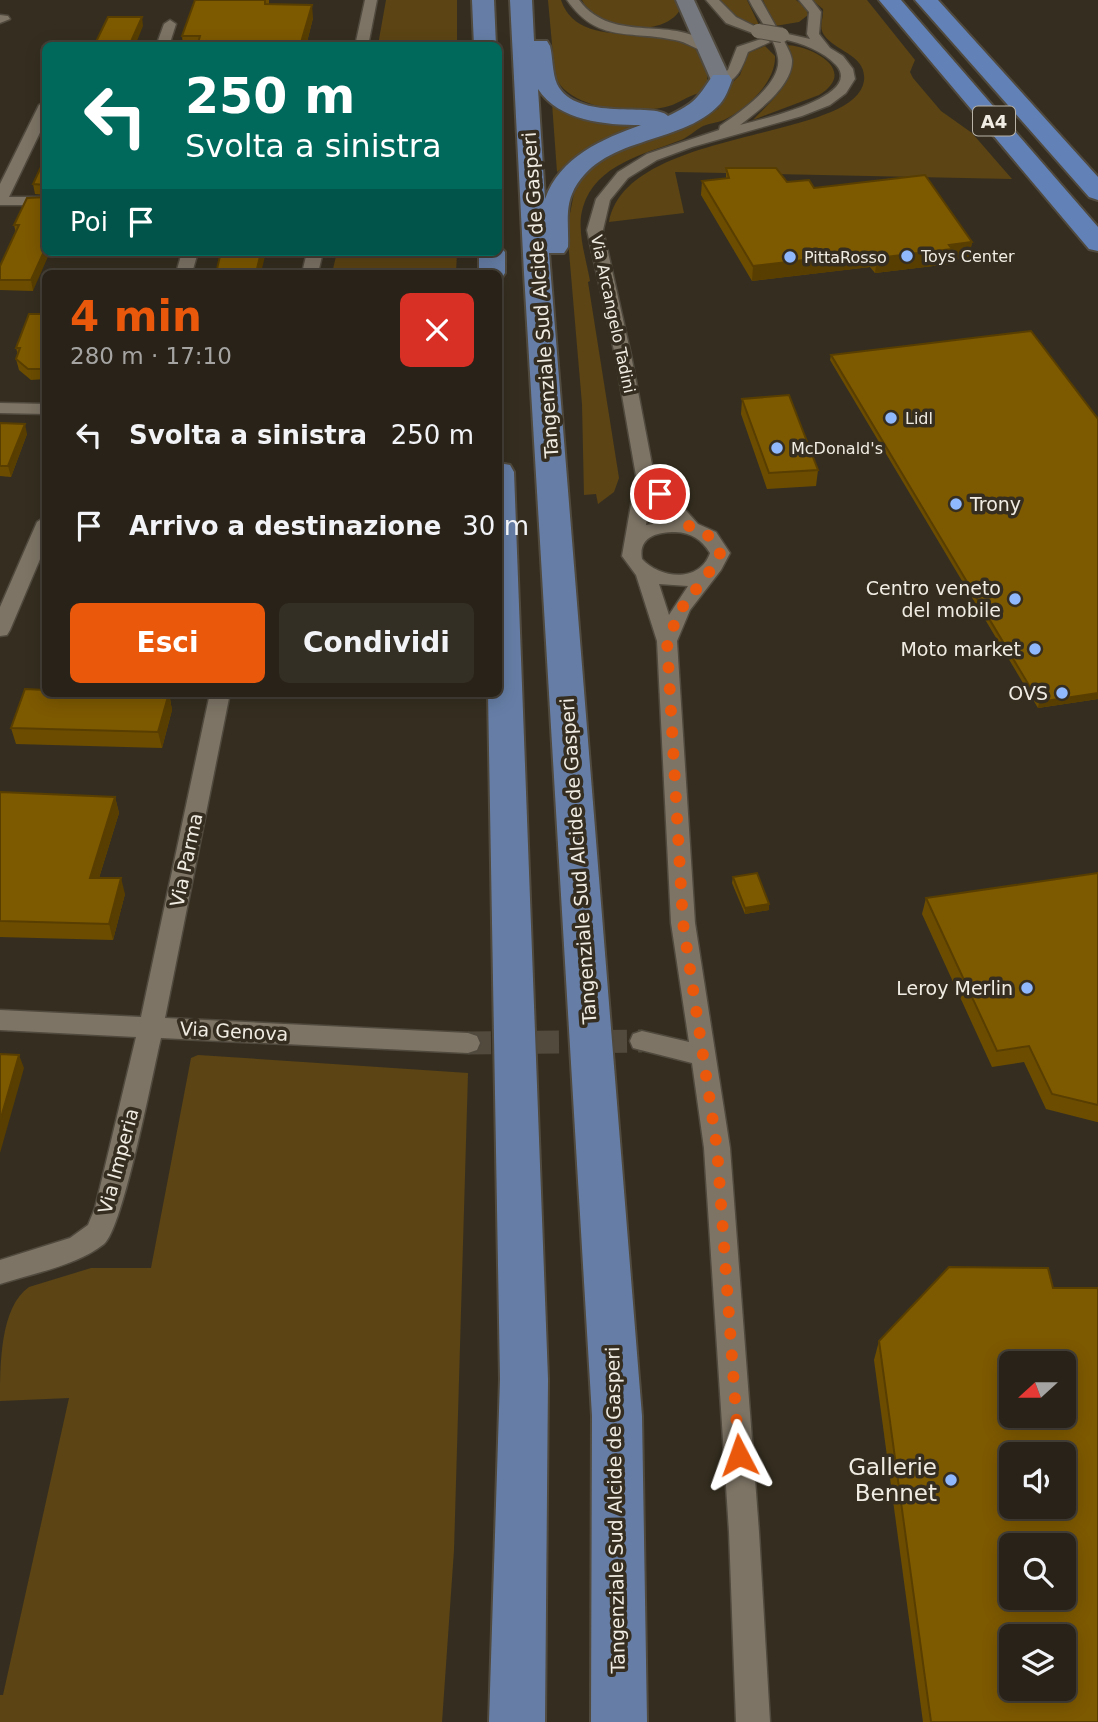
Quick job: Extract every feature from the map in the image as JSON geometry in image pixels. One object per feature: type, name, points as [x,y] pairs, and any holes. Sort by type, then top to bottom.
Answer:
[{"type":"highway","points":[[483,0],[485,42]]},
{"type":"highway","name":"A4","points":[[890,0],[1098,243]]},
{"type":"highway","name":"A4","points":[[926,0],[1098,192]]},
{"type":"highway","points":[[522,9],[540,49],[547,87],[564,101],[591,112],[625,118],[650,118],[697,110]]},
{"type":"highway","name":"Tangenziale Sud Alcide de Gasperi","points":[[522,9],[537,273],[617,1416],[619,1722]]},
{"type":"highway","points":[[537,273],[551,261],[554,254],[557,204],[572,174],[592,156],[615,141],[685,118],[714,98],[721,80]]},
{"type":"highway","points":[[502,581],[524,1379],[517,1722]]},
{"type":"main road","points":[[692,4],[706,48],[721,80]]},
{"type":"main road","points":[[692,4],[722,42],[726,65],[721,80]]},
{"type":"street","points":[[362,42],[371,0]]},
{"type":"street","points":[[573,0],[582,13],[595,23],[618,29],[686,37],[706,48]]},
{"type":"street","points":[[712,0],[731,20],[761,36],[742,50],[734,72],[721,80]]},
{"type":"street","name":"Via Arcangelo Tadini","points":[[714,137],[755,106],[777,82],[784,67],[783,53],[755,0]]},
{"type":"street","name":"Via Arcangelo Tadini","points":[[805,0],[815,12],[813,34],[824,49]]},
{"type":"street","points":[[643,31],[671,26],[684,20],[692,4]]},
{"type":"street","points":[[163,42],[170,24]]},
{"type":"street","name":"Via Arcangelo Tadini","points":[[753,1722],[744,1532],[717,1148],[683,923],[667,641],[645,572],[634,562],[631,554],[645,476],[624,355],[595,230],[596,213],[608,190],[631,169],[675,148],[798,113],[837,94],[847,82],[846,69],[840,60],[824,49],[784,38],[761,36]]},
{"type":"street","points":[[42,113],[0,200],[42,201]]},
{"type":"street","points":[[0,408],[42,409]]},
{"type":"street","name":"Via Arcangelo Tadini","points":[[645,476],[691,528],[709,536],[720,553],[716,563],[681,609],[667,641]]},
{"type":"street","points":[[634,541],[658,527],[691,528]]},
{"type":"street","points":[[0,630],[42,531]]},
{"type":"street","points":[[645,572],[673,580],[694,579],[708,573]]},
{"type":"street","name":"Via Parma","points":[[151,1027],[219,697]]},
{"type":"street","name":"Via Genova","points":[[0,1020],[468,1043]]},
{"type":"street","name":"Via Imperia","points":[[0,1272],[78,1247],[98,1233],[108,1208],[151,1027]]},
{"type":"street","points":[[642,1041],[705,1056]]},
{"type":"shaded area","points":[[386,0],[457,0],[457,42],[379,42]]},
{"type":"shaded area","points":[[548,0],[561,0],[572,18],[590,28],[611,33],[679,40],[696,49],[707,70],[707,83],[703,93],[669,106],[640,110],[606,108],[575,97],[563,88],[555,77]]},
{"type":"shaded area","points":[[582,0],[678,0],[681,8],[666,22],[656,26],[632,28],[600,20]]},
{"type":"shaded area","points":[[717,0],[747,0],[759,25],[739,21]]},
{"type":"shaded area","points":[[763,0],[796,0],[806,8],[808,15],[799,22],[775,26]]},
{"type":"shaded area","points":[[812,0],[867,0],[915,60],[910,72],[913,78],[941,111],[972,133],[1012,179],[675,172],[684,213],[609,222],[624,191],[655,168],[695,151],[823,115],[851,101],[864,81],[864,72],[856,60],[824,35],[821,25],[823,9]]},
{"type":"shaded area","points":[[782,45],[817,54],[833,68],[834,76],[830,86],[819,95],[753,120],[774,99],[790,73],[791,54]]},
{"type":"shaded area","points":[[765,46],[775,56],[774,66],[765,85],[750,102],[724,120],[703,126],[684,139],[638,156],[610,171],[589,192],[583,207],[581,234],[619,478],[614,492],[598,504],[596,494],[584,495],[582,404],[568,240],[574,193],[587,170],[601,157],[718,109],[732,83],[740,75],[748,53]]},
{"type":"shaded area","points":[[552,103],[640,124],[593,144],[557,172]]},
{"type":"shaded area","points":[[336,256],[457,256],[456,270],[333,270]]},
{"type":"shaded area","points":[[198,1055],[468,1073],[454,1550],[442,1722],[0,1722],[0,1695],[3,1695],[69,1398],[0,1401],[0,1371],[7,1322],[19,1296],[29,1287],[91,1268],[151,1268],[191,1058]]},
{"type":"building","points":[[195,0],[265,0],[265,4],[312,5],[301,42],[198,42],[200,36],[182,36]]},
{"type":"building","points":[[108,17],[142,17],[131,42],[96,42]]},
{"type":"building","points":[[42,165],[42,185],[33,184]]},
{"type":"building","points":[[726,168],[776,168],[787,182],[809,180],[814,188],[925,175],[972,242],[949,245],[952,249],[877,258],[872,252],[753,266],[702,181],[729,178]]},
{"type":"building","points":[[42,197],[42,256],[31,280],[0,280],[0,266],[19,225],[14,225],[27,198]]},
{"type":"building","points":[[220,256],[260,256],[257,270],[217,270]]},
{"type":"building","points":[[29,314],[42,314],[42,369],[28,369],[16,359],[20,348],[16,348]]},
{"type":"building","points":[[1031,331],[1098,419],[1098,693],[1039,702],[831,355]]},
{"type":"building","name":"McDonald's","points":[[789,395],[818,470],[769,473],[742,399]]},
{"type":"building","points":[[0,423],[25,424],[8,466],[0,466]]},
{"type":"building","points":[[25,689],[42,690],[42,697],[168,697],[158,732],[11,728]]},
{"type":"building","points":[[0,792],[115,797],[90,878],[121,878],[109,924],[0,921]]},
{"type":"building","points":[[757,873],[769,904],[745,908],[733,877]]},
{"type":"building","name":"Leroy Merlin","points":[[1098,873],[1098,1105],[1052,1094],[1029,1046],[997,1051],[926,898]]},
{"type":"building","points":[[0,1054],[19,1055],[0,1121]]},
{"type":"building","name":"Gallerie Bennet","points":[[949,1267],[1048,1268],[1053,1288],[1098,1288],[1098,1722],[931,1722],[879,1341]]},
{"type":"tunnel","points":[[468,1043],[642,1041]]},
{"type":"place","name":"Toys Center","points":[[907,256]]},
{"type":"place","name":"PittaRosso","points":[[790,257]]},
{"type":"place","name":"Lidl","points":[[891,418]]},
{"type":"place","name":"McDonald's","points":[[777,448]]},
{"type":"place","name":"Trony","points":[[956,504]]},
{"type":"place","name":"Centro veneto del mobile","points":[[1015,599]]},
{"type":"place","name":"Moto market","points":[[1035,649]]},
{"type":"place","name":"OVS","points":[[1062,693]]},
{"type":"place","name":"Leroy Merlin","points":[[1027,988]]},
{"type":"place","name":"Gallerie Bennet","points":[[951,1480]]},
{"type":"route","points":[[660,494],[691,528],[709,536],[720,553],[716,563],[681,609],[667,641],[683,923],[717,1148],[739,1455]]}]
